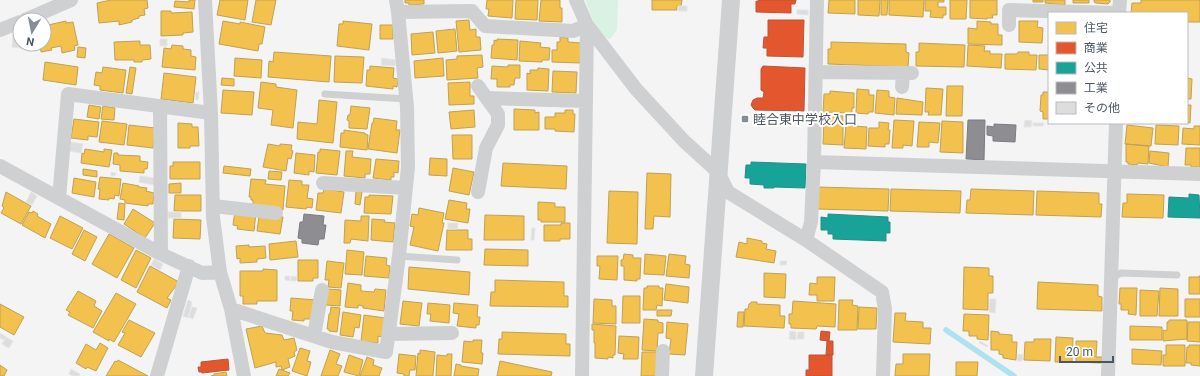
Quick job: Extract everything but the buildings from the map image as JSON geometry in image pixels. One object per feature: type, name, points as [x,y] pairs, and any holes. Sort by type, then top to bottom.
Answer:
[{"type":"street","points":[[43,12],[71,0]]},
{"type":"street","points":[[205,0],[211,113],[213,217],[220,272],[231,309],[244,376]]},
{"type":"street","points":[[576,0],[587,25],[636,89],[684,141],[718,172],[728,192],[806,240],[882,292],[885,309],[883,376]]},
{"type":"street","points":[[704,376],[731,0]]},
{"type":"street","points":[[806,240],[811,222],[814,162],[817,0]]},
{"type":"street","points":[[1120,0],[1120,12]]},
{"type":"street","points":[[1009,25],[1009,5],[1106,12]]},
{"type":"street","points":[[231,309],[332,342],[386,352],[399,256],[408,167],[407,99],[397,6],[472,11],[485,26],[573,31],[587,25]]},
{"type":"street","points":[[0,30],[12,25]]},
{"type":"street","points":[[582,376],[587,25]]},
{"type":"street","points":[[816,72],[908,73],[902,88]]},
{"type":"street","points":[[478,86],[498,114],[498,125],[486,148],[478,192]]},
{"type":"street","points":[[59,198],[68,94],[211,113]]},
{"type":"street","points":[[487,98],[586,101]]},
{"type":"street","points":[[160,106],[161,254]]},
{"type":"street","points":[[1108,376],[1116,124]]},
{"type":"street","points":[[814,162],[1200,174]]},
{"type":"street","points":[[0,166],[161,254],[202,273],[220,272]]},
{"type":"street","points":[[323,183],[406,188]]},
{"type":"street","points":[[213,206],[276,213]]},
{"type":"street","points":[[157,376],[189,266]]},
{"type":"street","points":[[314,336],[322,290]]},
{"type":"street","points":[[389,334],[452,333]]},
{"type":"street","points":[[662,376],[663,351]]},
{"type":"lane","points":[[325,94],[407,99]]},
{"type":"lane","points":[[399,256],[457,260]]},
{"type":"lane","points":[[1111,278],[1121,273],[1177,275]]},
{"type":"green space","points":[[585,0],[618,0],[617,30],[610,39],[602,34],[598,29]]},
{"type":"waterway","points":[[946,330],[1014,376]]},
{"type":"place","name":"睦合東中学校入口","points":[[745,119]]}]
